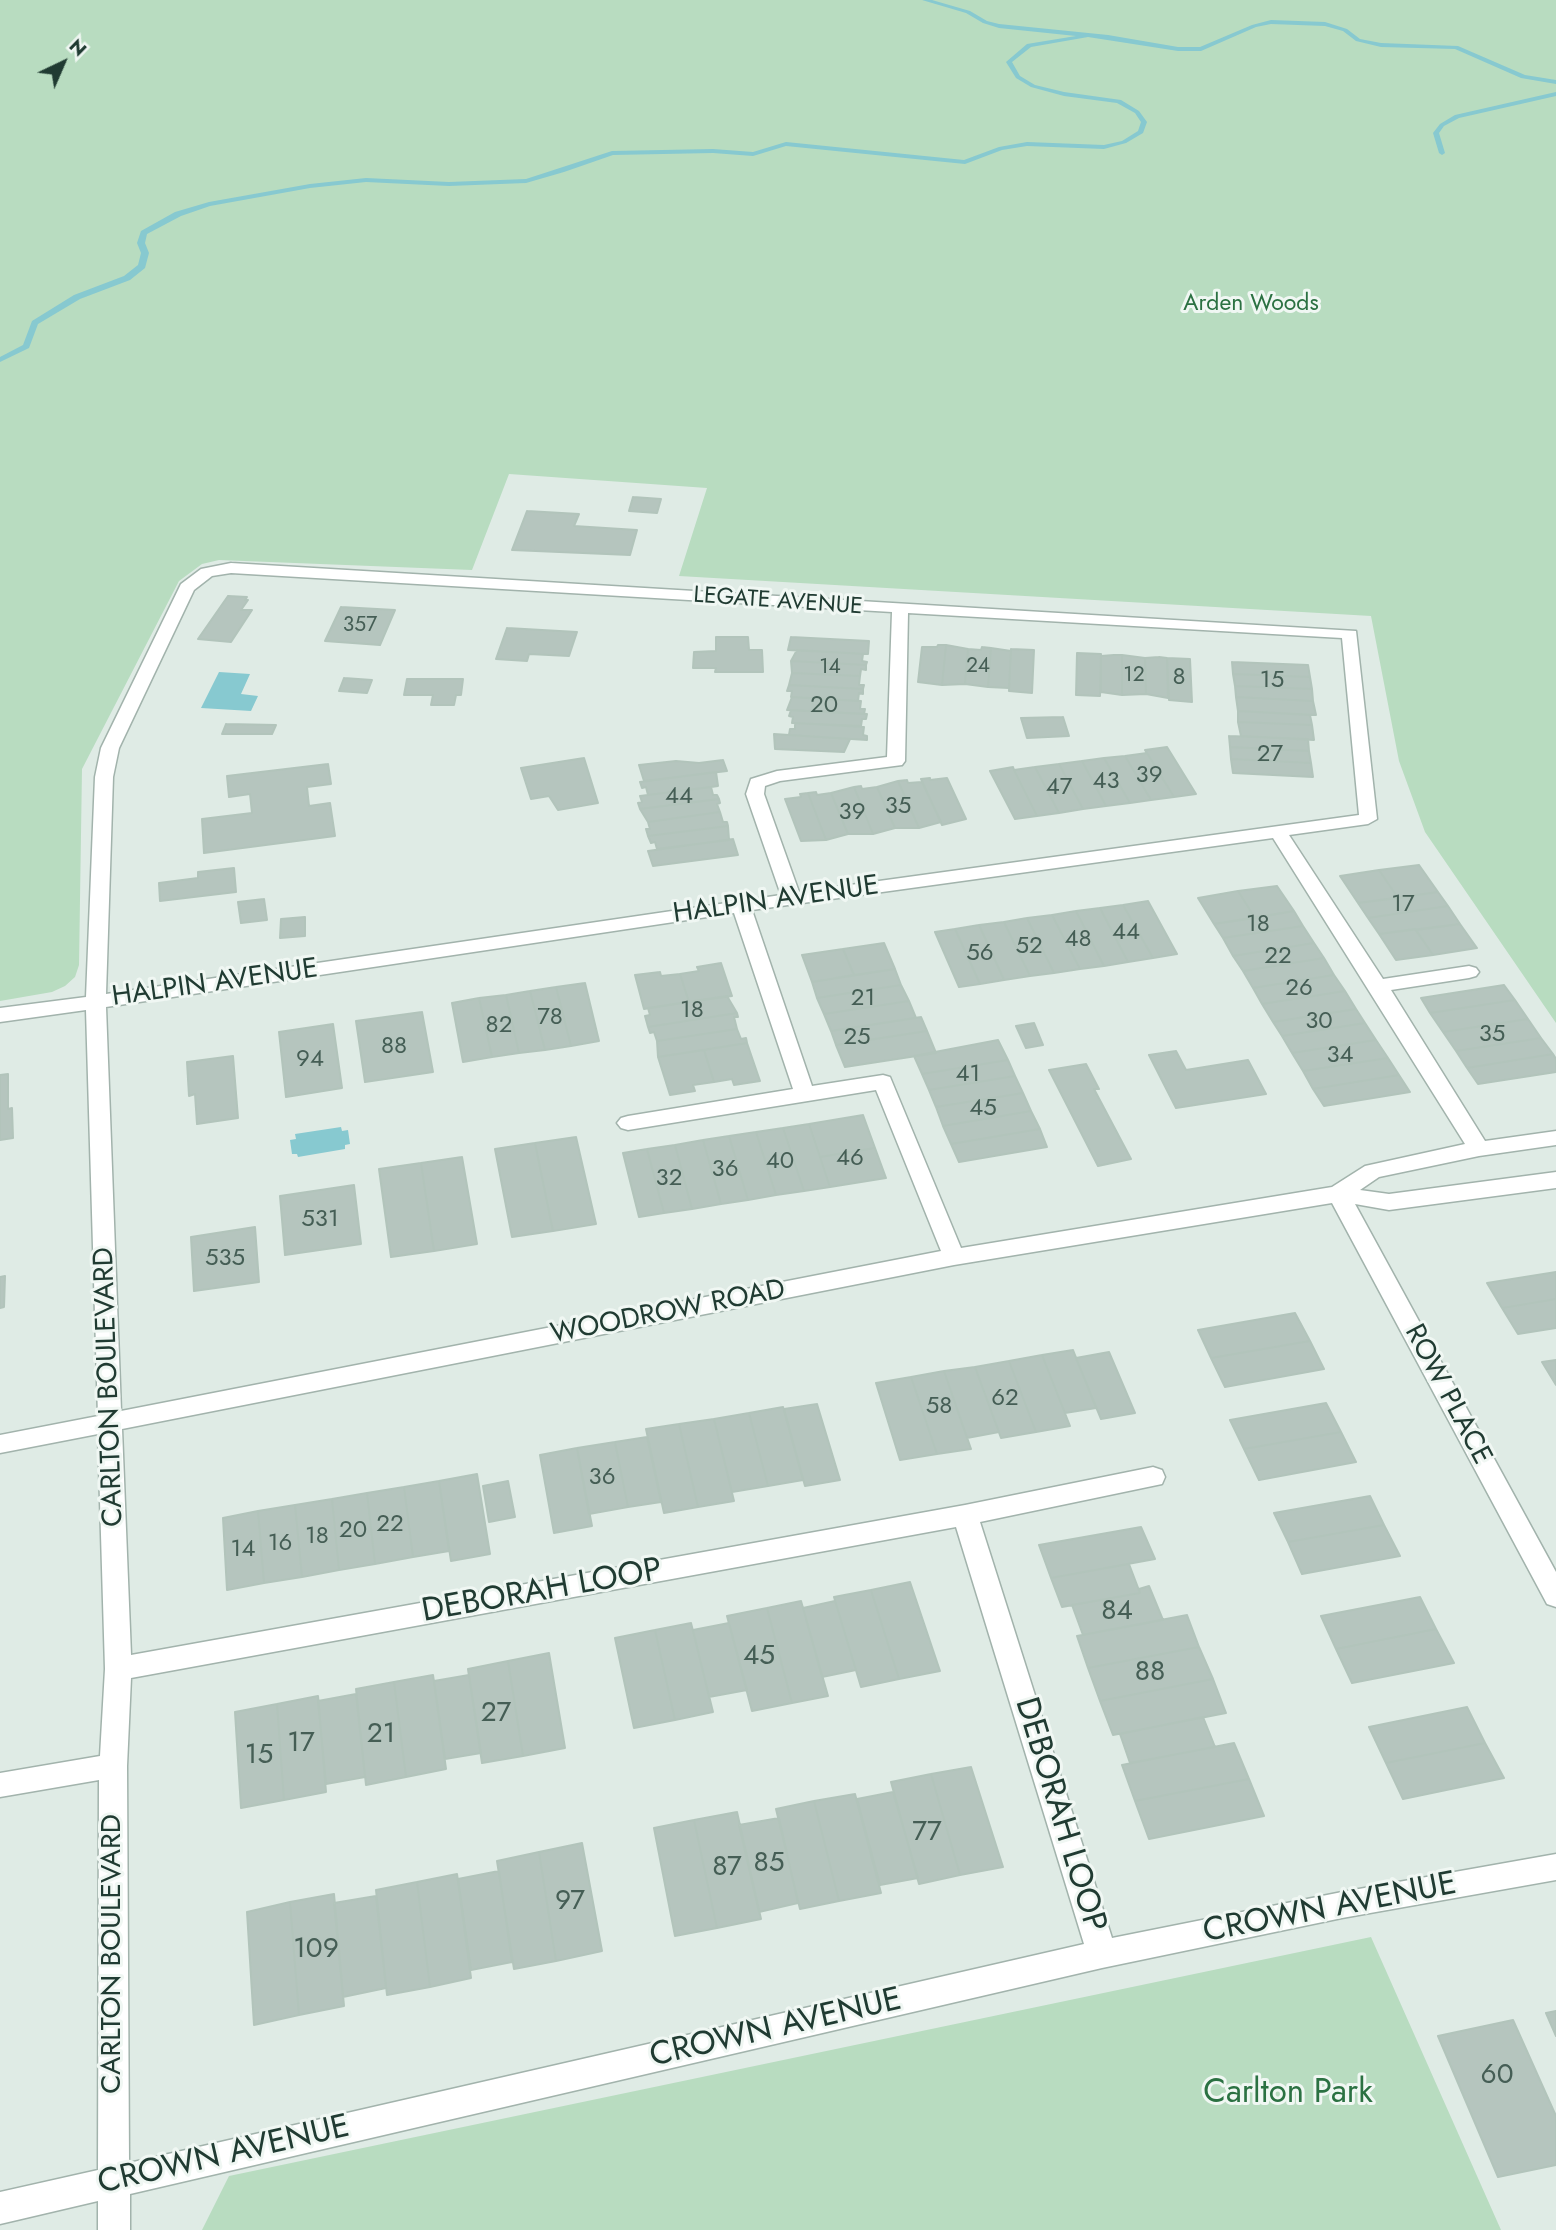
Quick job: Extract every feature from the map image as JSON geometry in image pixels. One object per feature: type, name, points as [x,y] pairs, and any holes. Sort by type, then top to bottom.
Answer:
[{"type":"street","name":"LEGATE AVENUE","points":[[207,572],[231,568],[900,610],[1350,634]]},
{"type":"street","name":"CARLTON BOULEVARD","points":[[114,2230],[113,1766],[118,1669],[96,1002],[104,777],[110,748],[187,587],[207,572]]},
{"type":"street","points":[[792,898],[755,794],[757,783],[777,776],[896,761],[900,610]]},
{"type":"street","name":"HALPIN AVENUE","points":[[0,1015],[792,898],[1368,819],[1350,634]]},
{"type":"street","points":[[1278,832],[1479,1149]]},
{"type":"street","points":[[741,906],[805,1095]]},
{"type":"street","points":[[1378,986],[1469,972]]},
{"type":"street","points":[[628,1123],[883,1082],[954,1257]]},
{"type":"street","name":"WOODROW ROAD","points":[[1338,1194],[1373,1171],[1479,1149],[1556,1138]]},
{"type":"street","name":"WOODROW ROAD","points":[[0,1444],[954,1257],[1338,1194],[1389,1202],[1556,1180]]},
{"type":"street","name":"ROW PLACE","points":[[1338,1194],[1556,1596]]},
{"type":"street","name":"DEBORAH LOOP","points":[[118,1669],[965,1515],[1153,1477]]},
{"type":"street","name":"DEBORAH LOOP","points":[[965,1515],[1102,1954]]},
{"type":"street","points":[[0,1785],[113,1766]]},
{"type":"street","name":"CROWN AVENUE","points":[[0,2208],[1102,1954],[1342,1905],[1556,1867]]},
{"type":"green space","name":"Arden Woods","points":[[0,0],[1556,0],[1556,1023],[1425,832],[1399,761],[1371,616],[679,576],[707,488],[509,474],[472,570],[219,560],[202,564],[179,581],[82,769],[79,965],[75,977],[52,992],[0,1001]]},
{"type":"green space","name":"Carlton Park","points":[[1371,1937],[1501,2230],[202,2230],[229,2176]]},
{"type":"water","points":[[219,672],[250,674],[241,694],[258,696],[251,711],[201,708]]},
{"type":"water","points":[[341,1127],[342,1131],[348,1130],[350,1144],[345,1145],[345,1149],[298,1157],[297,1154],[292,1154],[290,1140],[296,1139],[295,1134]]},
{"type":"building","points":[[633,497],[661,499],[657,513],[629,511]]},
{"type":"building","points":[[527,511],[579,514],[574,526],[637,530],[630,555],[512,550]]},
{"type":"building","points":[[228,596],[247,597],[245,600],[248,600],[241,610],[252,610],[231,642],[198,639]]},
{"type":"building","points":[[341,607],[395,610],[380,645],[325,641]]},
{"type":"building","points":[[507,628],[577,632],[569,656],[529,654],[527,661],[496,659]]},
{"type":"building","points":[[716,637],[748,637],[749,650],[762,650],[763,672],[715,672],[716,668],[693,668],[694,652],[716,651]]},
{"type":"building","points":[[791,637],[869,641],[868,654],[788,650]]},
{"type":"building","points":[[946,645],[942,685],[918,682],[922,647]]},
{"type":"building","points":[[946,645],[968,649],[965,684],[942,685]]},
{"type":"building","points":[[982,647],[991,648],[988,687],[965,684],[968,649],[981,650]]},
{"type":"building","points":[[991,648],[1011,651],[1009,688],[988,687]]},
{"type":"building","points":[[1011,649],[1034,650],[1032,693],[1009,691]]},
{"type":"building","points":[[797,650],[863,654],[862,661],[867,662],[866,665],[791,661]]},
{"type":"building","points":[[1077,653],[1101,654],[1100,696],[1076,695]]},
{"type":"building","points":[[1122,655],[1122,695],[1101,692],[1101,656]]},
{"type":"building","points":[[1122,655],[1145,658],[1146,694],[1122,695]]},
{"type":"building","points":[[1145,658],[1167,658],[1168,698],[1146,694]]},
{"type":"building","points":[[1167,658],[1190,659],[1192,702],[1169,700]]},
{"type":"building","points":[[791,661],[866,665],[866,670],[861,669],[860,676],[792,673]]},
{"type":"building","points":[[1232,662],[1308,665],[1310,677],[1233,674]]},
{"type":"building","points":[[792,673],[860,676],[859,685],[864,685],[863,689],[789,685]]},
{"type":"building","points":[[1233,674],[1310,677],[1312,689],[1235,686]]},
{"type":"building","points":[[344,678],[372,680],[367,693],[339,691]]},
{"type":"building","points":[[407,679],[463,679],[461,695],[456,695],[454,705],[431,705],[433,695],[404,695]]},
{"type":"building","points":[[789,685],[863,689],[863,694],[859,693],[858,701],[791,697],[792,691],[787,691]]},
{"type":"building","points":[[1235,686],[1312,689],[1313,701],[1236,697]]},
{"type":"building","points":[[792,697],[861,701],[860,709],[865,709],[864,714],[787,710]]},
{"type":"building","points":[[1236,697],[1313,701],[1316,715],[1238,711]]},
{"type":"building","points":[[791,710],[867,714],[866,719],[862,719],[861,726],[792,723],[793,717],[789,716]]},
{"type":"building","points":[[1238,711],[1310,715],[1312,725],[1238,722]]},
{"type":"building","points":[[1063,717],[1069,736],[1027,738],[1021,718]]},
{"type":"building","points":[[1238,722],[1312,725],[1314,740],[1241,736]]},
{"type":"building","points":[[795,723],[864,727],[863,735],[867,736],[867,740],[789,735],[790,729],[795,729]]},
{"type":"building","points":[[226,724],[276,725],[272,734],[222,734]]},
{"type":"building","points":[[774,734],[850,739],[844,752],[775,749]]},
{"type":"building","points":[[1229,736],[1308,739],[1309,751],[1230,747]]},
{"type":"building","points":[[1167,747],[1196,794],[1174,797],[1145,750]]},
{"type":"building","points":[[1230,747],[1309,751],[1311,763],[1231,759]]},
{"type":"building","points":[[1147,753],[1174,797],[1151,800],[1125,756]]},
{"type":"building","points":[[1125,756],[1151,800],[1130,803],[1104,758]]},
{"type":"building","points":[[584,758],[598,803],[558,810],[549,796],[531,799],[521,768]]},
{"type":"building","points":[[1104,758],[1130,803],[1106,806],[1082,761]]},
{"type":"building","points":[[1231,759],[1311,763],[1313,777],[1233,773]]},
{"type":"building","points":[[723,760],[727,771],[644,781],[639,765],[676,761],[699,763]]},
{"type":"building","points":[[1082,761],[1106,806],[1083,809],[1059,764]]},
{"type":"building","points":[[328,764],[331,784],[307,787],[309,806],[330,803],[335,836],[204,853],[202,819],[252,813],[250,794],[229,797],[227,776]]},
{"type":"building","points":[[1059,764],[1083,809],[1059,813],[1035,767]]},
{"type":"building","points":[[1013,767],[1037,816],[1015,819],[990,771]]},
{"type":"building","points":[[1035,767],[1059,813],[1037,816],[1014,770]]},
{"type":"building","points":[[716,772],[718,786],[711,787],[648,795],[646,787],[642,788],[640,782]]},
{"type":"building","points":[[947,778],[966,819],[942,825],[921,779]]},
{"type":"building","points":[[907,780],[908,783],[922,782],[941,822],[919,828],[898,781]]},
{"type":"building","points":[[898,781],[919,828],[895,828],[877,787]]},
{"type":"building","points":[[861,786],[862,789],[877,787],[895,828],[873,834],[854,787]]},
{"type":"building","points":[[711,787],[713,795],[717,795],[719,799],[640,809],[638,803],[642,802],[640,796]]},
{"type":"building","points":[[854,787],[873,834],[848,834],[831,793]]},
{"type":"building","points":[[816,792],[817,795],[831,793],[848,834],[826,840],[808,793]]},
{"type":"building","points":[[808,793],[826,840],[801,841],[785,799],[801,797],[800,794]]},
{"type":"building","points":[[719,799],[720,803],[717,804],[720,812],[648,822],[640,809]]},
{"type":"building","points":[[720,812],[723,822],[727,822],[728,826],[648,836],[646,829],[650,829],[648,822]]},
{"type":"building","points":[[728,826],[729,840],[657,849],[655,842],[651,843],[648,836]]},
{"type":"building","points":[[733,839],[738,855],[653,866],[648,851]]},
{"type":"building","points":[[1419,865],[1438,892],[1398,898],[1379,870]]},
{"type":"building","points":[[234,868],[236,892],[160,901],[159,883],[198,878],[198,872]]},
{"type":"building","points":[[1379,870],[1398,898],[1358,903],[1340,876]]},
{"type":"building","points":[[1277,886],[1294,911],[1255,918],[1238,891]]},
{"type":"building","points":[[1238,891],[1255,918],[1214,924],[1198,898]]},
{"type":"building","points":[[1438,892],[1448,906],[1368,918],[1358,903]]},
{"type":"building","points":[[264,899],[267,920],[241,923],[238,902]]},
{"type":"building","points":[[1148,901],[1177,954],[1153,958],[1123,905]]},
{"type":"building","points":[[1123,905],[1153,958],[1128,962],[1100,908]]},
{"type":"building","points":[[1448,906],[1460,924],[1379,934],[1368,918]]},
{"type":"building","points":[[1100,908],[1128,962],[1104,966],[1076,911]]},
{"type":"building","points":[[1076,911],[1104,966],[1080,969],[1052,915]]},
{"type":"building","points":[[1294,911],[1303,926],[1223,938],[1214,924]]},
{"type":"building","points":[[1052,915],[1080,969],[1054,973],[1027,918]]},
{"type":"building","points":[[305,917],[305,936],[280,938],[281,919]]},
{"type":"building","points":[[1027,918],[1054,973],[1030,976],[1004,922]]},
{"type":"building","points":[[1004,922],[1030,976],[1004,980],[979,925]]},
{"type":"building","points":[[1460,924],[1477,948],[1433,955],[1416,930]]},
{"type":"building","points":[[979,925],[1004,980],[980,984],[955,929]]},
{"type":"building","points":[[1303,926],[1314,943],[1233,956],[1223,938]]},
{"type":"building","points":[[955,929],[980,984],[959,987],[935,932]]},
{"type":"building","points":[[1415,929],[1433,955],[1396,960],[1379,934]]},
{"type":"building","points":[[884,943],[895,969],[854,975],[843,949]]},
{"type":"building","points":[[1314,943],[1324,958],[1243,971],[1233,956]]},
{"type":"building","points":[[843,949],[854,975],[812,982],[802,955]]},
{"type":"building","points":[[1324,958],[1334,975],[1253,988],[1243,971]]},
{"type":"building","points":[[721,963],[732,996],[689,1002],[680,974],[699,971],[697,967]]},
{"type":"building","points":[[895,969],[901,985],[817,998],[812,982]]},
{"type":"building","points":[[660,972],[661,976],[680,974],[689,1002],[644,1009],[635,975]]},
{"type":"building","points":[[1334,975],[1345,991],[1262,1004],[1253,988]]},
{"type":"building","points":[[585,983],[599,1041],[571,1046],[556,987]]},
{"type":"building","points":[[901,985],[909,1001],[824,1014],[817,998]]},
{"type":"building","points":[[1504,985],[1515,1000],[1430,1013],[1421,998]]},
{"type":"building","points":[[556,987],[571,1046],[545,1050],[530,991]]},
{"type":"building","points":[[530,991],[545,1050],[519,1053],[506,995]]},
{"type":"building","points":[[1345,991],[1356,1009],[1273,1022],[1262,1004]]},
{"type":"building","points":[[506,995],[519,1053],[492,1057],[479,998]]},
{"type":"building","points":[[727,996],[737,1013],[648,1027],[645,1016],[650,1015],[648,1008]]},
{"type":"building","points":[[479,998],[492,1057],[463,1062],[452,1003]]},
{"type":"building","points":[[1515,1000],[1528,1019],[1443,1032],[1430,1013]]},
{"type":"building","points":[[909,1001],[916,1018],[831,1031],[824,1014]]},
{"type":"building","points":[[1356,1009],[1365,1023],[1282,1036],[1273,1022]]},
{"type":"building","points":[[422,1012],[433,1072],[365,1082],[356,1021]]},
{"type":"building","points":[[737,1013],[738,1017],[734,1017],[737,1029],[657,1041],[654,1032],[650,1033],[648,1027]]},
{"type":"building","points":[[921,1017],[927,1031],[836,1045],[831,1031]]},
{"type":"building","points":[[1528,1019],[1541,1038],[1456,1051],[1443,1032]]},
{"type":"building","points":[[1034,1023],[1043,1045],[1026,1048],[1016,1026]]},
{"type":"building","points":[[1365,1023],[1376,1040],[1292,1053],[1282,1036]]},
{"type":"building","points":[[333,1024],[342,1088],[286,1097],[279,1032]]},
{"type":"building","points":[[737,1029],[741,1039],[746,1038],[747,1043],[658,1057],[657,1041]]},
{"type":"building","points":[[927,1031],[936,1053],[845,1067],[836,1045]]},
{"type":"building","points":[[1541,1038],[1553,1054],[1467,1068],[1456,1051]]},
{"type":"building","points":[[998,1040],[1008,1060],[922,1074],[914,1056]]},
{"type":"building","points":[[1376,1040],[1388,1058],[1303,1071],[1292,1053]]},
{"type":"building","points":[[747,1043],[760,1081],[734,1085],[732,1079],[714,1082],[704,1050]]},
{"type":"building","points":[[704,1050],[714,1082],[693,1085],[695,1091],[670,1095],[658,1057]]},
{"type":"building","points":[[1176,1051],[1186,1070],[1248,1060],[1266,1094],[1176,1108],[1149,1055]]},
{"type":"building","points":[[1553,1054],[1556,1059],[1556,1072],[1478,1084],[1467,1068]]},
{"type":"building","points":[[233,1056],[238,1118],[197,1124],[195,1094],[189,1096],[187,1062]]},
{"type":"building","points":[[1388,1058],[1399,1075],[1313,1089],[1303,1071]]},
{"type":"building","points":[[1008,1060],[1015,1076],[929,1090],[922,1074]]},
{"type":"building","points":[[1086,1064],[1099,1089],[1094,1089],[1131,1159],[1098,1166],[1049,1070]]},
{"type":"building","points":[[8,1074],[8,1109],[12,1108],[13,1138],[0,1140],[0,1075]]},
{"type":"building","points":[[1399,1075],[1410,1092],[1324,1106],[1313,1089]]},
{"type":"building","points":[[1015,1076],[1023,1093],[936,1107],[929,1090]]},
{"type":"building","points":[[1023,1093],[1031,1111],[943,1126],[936,1107]]},
{"type":"building","points":[[1031,1111],[1040,1129],[951,1144],[943,1126]]},
{"type":"building","points":[[863,1115],[875,1148],[820,1157],[809,1124]]},
{"type":"building","points":[[809,1124],[830,1187],[804,1191],[783,1128]]},
{"type":"building","points":[[783,1128],[804,1191],[776,1195],[756,1132]]},
{"type":"building","points":[[1040,1129],[1047,1147],[959,1162],[951,1144]]},
{"type":"building","points":[[756,1132],[776,1195],[748,1200],[729,1136]]},
{"type":"building","points":[[729,1136],[748,1200],[721,1204],[703,1140]]},
{"type":"building","points":[[576,1137],[596,1224],[553,1231],[535,1143]]},
{"type":"building","points":[[703,1140],[721,1204],[692,1209],[675,1145]]},
{"type":"building","points":[[535,1143],[553,1231],[512,1237],[495,1149]]},
{"type":"building","points":[[675,1145],[692,1209],[664,1213],[647,1149]]},
{"type":"building","points":[[875,1148],[886,1178],[830,1187],[820,1157]]},
{"type":"building","points":[[647,1149],[664,1213],[639,1217],[623,1153]]},
{"type":"building","points":[[462,1157],[477,1244],[434,1251],[421,1163]]},
{"type":"building","points":[[421,1163],[434,1251],[391,1257],[379,1169]]},
{"type":"building","points":[[354,1185],[361,1244],[285,1255],[280,1196]]},
{"type":"building","points":[[255,1227],[259,1282],[194,1291],[191,1237]]},
{"type":"building","points":[[1556,1272],[1556,1299],[1502,1308],[1487,1283]]},
{"type":"building","points":[[5,1276],[4,1307],[0,1308],[0,1277]]},
{"type":"building","points":[[1556,1299],[1556,1328],[1518,1334],[1502,1308]]},
{"type":"building","points":[[1295,1313],[1310,1341],[1211,1358],[1198,1330]]},
{"type":"building","points":[[1310,1341],[1324,1369],[1225,1387],[1211,1358]]},
{"type":"building","points":[[1073,1350],[1096,1408],[1065,1413],[1042,1355]]},
{"type":"building","points":[[1109,1352],[1135,1413],[1101,1419],[1076,1358]]},
{"type":"building","points":[[1042,1355],[1070,1426],[1036,1432],[1009,1361]]},
{"type":"building","points":[[1556,1360],[1556,1385],[1542,1362]]},
{"type":"building","points":[[1009,1361],[1036,1432],[1001,1438],[975,1367]]},
{"type":"building","points":[[975,1367],[999,1432],[967,1438],[944,1371]]},
{"type":"building","points":[[944,1371],[971,1449],[937,1454],[911,1377]]},
{"type":"building","points":[[911,1377],[937,1454],[900,1460],[876,1383]]},
{"type":"building","points":[[1326,1403],[1341,1432],[1244,1449],[1230,1420]]},
{"type":"building","points":[[817,1404],[840,1480],[805,1486],[784,1409]]},
{"type":"building","points":[[783,1407],[803,1480],[768,1486],[749,1413]]},
{"type":"building","points":[[749,1413],[768,1486],[732,1492],[714,1419]]},
{"type":"building","points":[[714,1419],[734,1501],[698,1507],[679,1424]]},
{"type":"building","points":[[679,1424],[698,1507],[664,1513],[646,1429]]},
{"type":"building","points":[[1341,1432],[1356,1462],[1259,1480],[1244,1449]]},
{"type":"building","points":[[647,1437],[661,1502],[628,1507],[615,1442]]},
{"type":"building","points":[[615,1442],[628,1507],[589,1514],[577,1448]]},
{"type":"building","points":[[577,1448],[592,1526],[554,1533],[540,1455]]},
{"type":"building","points":[[477,1474],[490,1554],[451,1561],[439,1481]]},
{"type":"building","points":[[439,1481],[449,1551],[413,1557],[404,1487]]},
{"type":"building","points":[[508,1481],[515,1517],[489,1522],[483,1486]]},
{"type":"building","points":[[404,1487],[413,1557],[375,1564],[367,1493]]},
{"type":"building","points":[[367,1493],[375,1564],[339,1570],[332,1499]]},
{"type":"building","points":[[1370,1496],[1384,1525],[1288,1542],[1274,1513]]},
{"type":"building","points":[[332,1499],[339,1570],[302,1577],[295,1505]]},
{"type":"building","points":[[295,1505],[302,1577],[264,1583],[258,1511]]},
{"type":"building","points":[[258,1511],[264,1583],[227,1590],[223,1518]]},
{"type":"building","points":[[1384,1525],[1400,1556],[1302,1574],[1288,1542]]},
{"type":"building","points":[[1141,1527],[1155,1559],[1051,1578],[1039,1545]]},
{"type":"building","points":[[1129,1564],[1140,1593],[1062,1607],[1051,1578]]},
{"type":"building","points":[[910,1582],[940,1671],[899,1679],[871,1590]]},
{"type":"building","points":[[1149,1586],[1163,1620],[1083,1635],[1072,1605],[1140,1593],[1139,1589]]},
{"type":"building","points":[[871,1590],[899,1679],[861,1687],[834,1597]]},
{"type":"building","points":[[1420,1597],[1436,1629],[1336,1649],[1321,1616]]},
{"type":"building","points":[[801,1601],[828,1696],[792,1703],[767,1608]]},
{"type":"building","points":[[835,1601],[856,1670],[822,1677],[803,1608]]},
{"type":"building","points":[[767,1608],[792,1703],[752,1711],[727,1616]]},
{"type":"building","points":[[1187,1615],[1199,1647],[1088,1668],[1077,1636]]},
{"type":"building","points":[[691,1623],[713,1712],[675,1720],[655,1630]]},
{"type":"building","points":[[729,1623],[747,1690],[709,1697],[693,1630]]},
{"type":"building","points":[[1436,1629],[1454,1663],[1352,1683],[1336,1649]]},
{"type":"building","points":[[655,1630],[675,1720],[634,1728],[615,1638]]},
{"type":"building","points":[[1199,1647],[1213,1679],[1100,1701],[1088,1668]]},
{"type":"building","points":[[549,1653],[565,1748],[523,1756],[508,1661]]},
{"type":"building","points":[[508,1661],[523,1756],[482,1763],[468,1669]]},
{"type":"building","points":[[433,1675],[446,1769],[406,1777],[394,1682]]},
{"type":"building","points":[[469,1675],[481,1753],[445,1759],[434,1681]]},
{"type":"building","points":[[1213,1679],[1226,1713],[1113,1735],[1100,1701]]},
{"type":"building","points":[[394,1682],[406,1777],[366,1785],[356,1689]]},
{"type":"building","points":[[356,1694],[365,1777],[326,1784],[318,1701]]},
{"type":"building","points":[[318,1696],[326,1792],[284,1800],[277,1704]]},
{"type":"building","points":[[277,1704],[284,1800],[241,1808],[235,1712]]},
{"type":"building","points":[[1467,1707],[1485,1743],[1386,1763],[1369,1727]]},
{"type":"building","points":[[1203,1717],[1215,1747],[1130,1763],[1120,1734]]},
{"type":"building","points":[[1234,1743],[1249,1779],[1135,1801],[1122,1765]]},
{"type":"building","points":[[1485,1743],[1504,1778],[1403,1799],[1386,1763]]},
{"type":"building","points":[[971,1767],[1003,1867],[960,1875],[931,1774]]},
{"type":"building","points":[[931,1774],[960,1875],[919,1884],[891,1782]]},
{"type":"building","points":[[1249,1779],[1264,1816],[1149,1839],[1135,1801]]},
{"type":"building","points":[[893,1792],[918,1878],[880,1885],[857,1799]]},
{"type":"building","points":[[855,1794],[881,1893],[839,1901],[814,1801]]},
{"type":"building","points":[[814,1801],[839,1901],[800,1909],[776,1809]]},
{"type":"building","points":[[737,1812],[761,1919],[717,1928],[694,1820]]},
{"type":"building","points":[[779,1818],[798,1903],[759,1912],[739,1825]]},
{"type":"building","points":[[694,1820],[717,1928],[675,1936],[654,1828]]},
{"type":"building","points":[[582,1843],[602,1951],[556,1961],[539,1852]]},
{"type":"building","points":[[539,1852],[556,1961],[514,1969],[497,1861]]},
{"type":"building","points":[[499,1871],[512,1962],[471,1970],[458,1879]]},
{"type":"building","points":[[457,1874],[471,1978],[430,1987],[417,1882]]},
{"type":"building","points":[[417,1882],[430,1987],[387,1995],[376,1890]]},
{"type":"building","points":[[334,1894],[344,2006],[299,2015],[290,1902]]},
{"type":"building","points":[[376,1896],[386,1988],[343,1997],[334,1903]]},
{"type":"building","points":[[290,1902],[299,2015],[254,2025],[247,1912]]},
{"type":"building","points":[[1556,2011],[1556,2036],[1546,2013]]},
{"type":"building","points":[[1513,2020],[1556,2116],[1556,2165],[1498,2177],[1438,2036]]},
{"type":"waterway","points":[[925,0],[968,12],[985,22],[999,26],[1108,37],[1178,49],[1201,49],[1254,26],[1271,22],[1325,24],[1345,30],[1358,40],[1381,45],[1456,47],[1523,77],[1556,82]]},
{"type":"waterway","points":[[0,360],[26,346],[35,323],[77,297],[127,278],[142,266],[145,253],[141,243],[144,233],[178,214],[209,204],[310,186],[366,180],[449,184],[526,181],[612,153],[713,151],[753,154],[786,144],[965,162],[1001,148],[1027,144],[1104,147],[1124,142],[1141,132],[1144,122],[1137,112],[1119,101],[1064,94],[1033,86],[1018,77],[1009,62],[1029,45],[1085,36]]},
{"type":"waterway","points":[[1442,153],[1436,133],[1442,125],[1457,116],[1556,94]]}]
